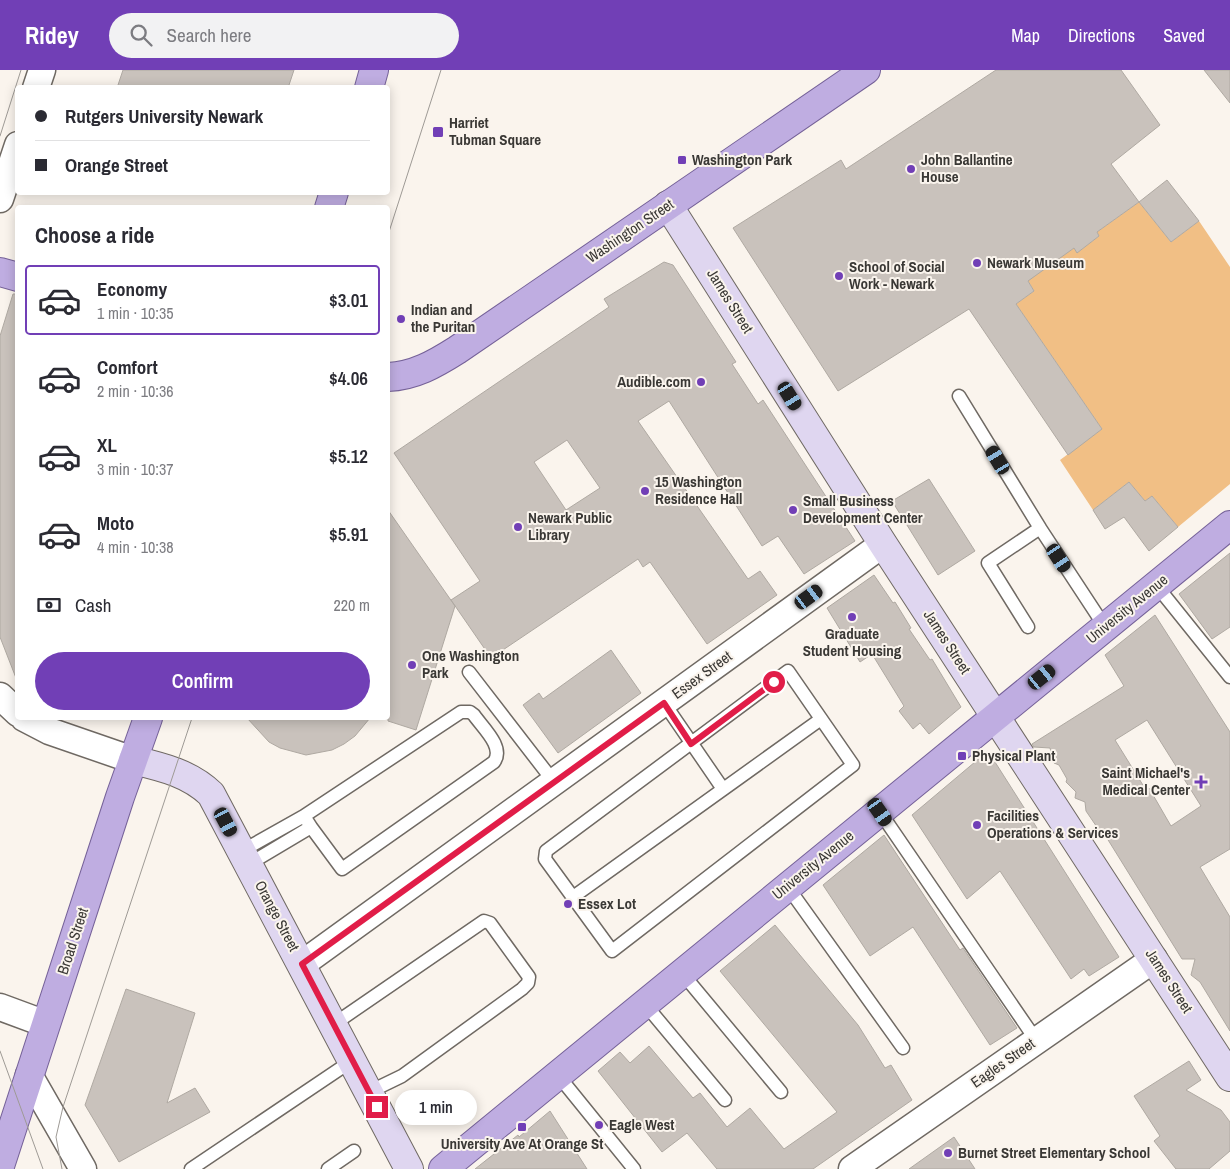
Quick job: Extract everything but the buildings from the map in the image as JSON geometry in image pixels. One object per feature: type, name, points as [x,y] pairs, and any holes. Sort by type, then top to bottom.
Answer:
[{"type":"main road","points":[[370,85],[374,70]]},
{"type":"main road","name":"Washington Street","points":[[390,377],[415,372],[436,364],[866,70]]},
{"type":"main road","points":[[0,272],[15,276]]},
{"type":"main road","name":"University Avenue","points":[[443,1169],[1230,524]]},
{"type":"main road","name":"Broad Street","points":[[0,1166],[147,720]]},
{"type":"street","points":[[37,85],[42,70]]},
{"type":"street","points":[[0,199],[15,154]]},
{"type":"street","name":"James Street","points":[[668,205],[883,544],[1230,1077]]},
{"type":"street","name":"Essex Street","points":[[302,964],[883,544]]},
{"type":"street","points":[[0,696],[15,709]]},
{"type":"street","points":[[28,720],[49,731],[133,760]]},
{"type":"street","name":"Orange Street","points":[[133,760],[173,770],[201,784],[211,794],[409,1169]]},
{"type":"street","name":"Eagles Street","points":[[852,1169],[1154,959]]},
{"type":"street","points":[[0,1007],[46,1024]]},
{"type":"street","points":[[30,1076],[83,1169]]},
{"type":"lane","points":[[959,396],[1040,528],[1105,627]]},
{"type":"lane","points":[[1028,627],[988,563],[1040,528]]},
{"type":"lane","points":[[1156,585],[1230,677]]},
{"type":"lane","points":[[788,671],[821,718],[853,765],[612,951],[546,859],[546,850],[788,671]]},
{"type":"lane","points":[[469,672],[554,782]]},
{"type":"lane","points":[[664,703],[723,789]]},
{"type":"lane","points":[[245,857],[304,816],[461,712],[470,712],[474,715],[497,747],[494,762],[342,869],[304,816]]},
{"type":"lane","points":[[573,897],[821,718]]},
{"type":"lane","points":[[880,812],[1036,1040]]},
{"type":"lane","points":[[245,857],[311,827]]},
{"type":"lane","points":[[787,886],[903,1048]]},
{"type":"lane","points":[[334,1024],[484,921],[490,923],[529,977],[528,983],[522,988],[402,1076],[369,1092]]},
{"type":"lane","points":[[682,973],[782,1092]]},
{"type":"lane","points":[[644,1003],[725,1100]]},
{"type":"lane","points":[[191,1169],[353,1060]]},
{"type":"lane","points":[[557,1074],[634,1169]]},
{"type":"lane","points":[[328,1169],[354,1151]]},
{"type":"shaded area","points":[[1139,202],[1171,242],[1199,221],[1230,267],[1230,484],[1178,527],[1152,496],[1145,501],[1129,482],[1093,510],[1060,460],[1102,429],[1016,304],[1034,291],[1027,279],[1074,248],[1078,252],[1099,236],[1097,232]]},
{"type":"tram line","points":[[16,85],[21,70]]},
{"type":"tram line","points":[[390,229],[441,70]]},
{"type":"tram line","points":[[0,136],[15,89]]},
{"type":"tram line","points":[[62,1169],[56,1137],[63,1107],[191,720]]},
{"type":"tram line","points":[[0,1051],[43,1169]]},
{"type":"place","name":"Harriet Tubman Square","points":[[438,132]]},
{"type":"place","name":"Washington Park","points":[[682,160]]},
{"type":"place","name":"John Ballantine House","points":[[911,169]]},
{"type":"place","name":"Newark Museum","points":[[977,263]]},
{"type":"place","name":"School of Social Work - Newark","points":[[839,276]]},
{"type":"place","name":"Indian and the Puritan","points":[[401,319]]},
{"type":"place","name":"Audible.com","points":[[701,382]]},
{"type":"place","name":"15 Washington Residence Hall","points":[[645,491]]},
{"type":"place","name":"Small Business Development Center","points":[[793,510]]},
{"type":"place","name":"Newark Public Library","points":[[518,527]]},
{"type":"place","name":"Graduate Student Housing","points":[[852,617]]},
{"type":"place","name":"One Washington Park","points":[[412,665]]},
{"type":"place","name":"Physical Plant","points":[[962,756]]},
{"type":"place","name":"Saint Michael's Medical Center","points":[[1201,782]]},
{"type":"place","name":"Facilities Operations & Services","points":[[977,825]]},
{"type":"place","name":"Essex Lot","points":[[568,904]]},
{"type":"place","name":"Eagle West","points":[[599,1125]]},
{"type":"place","name":"University Ave At Orange St","points":[[522,1127]]},
{"type":"place","name":"Burnet Street Elementary School","points":[[948,1153]]},
{"type":"route","points":[[377,1107],[302,964],[664,703],[691,744],[774,682]]}]
